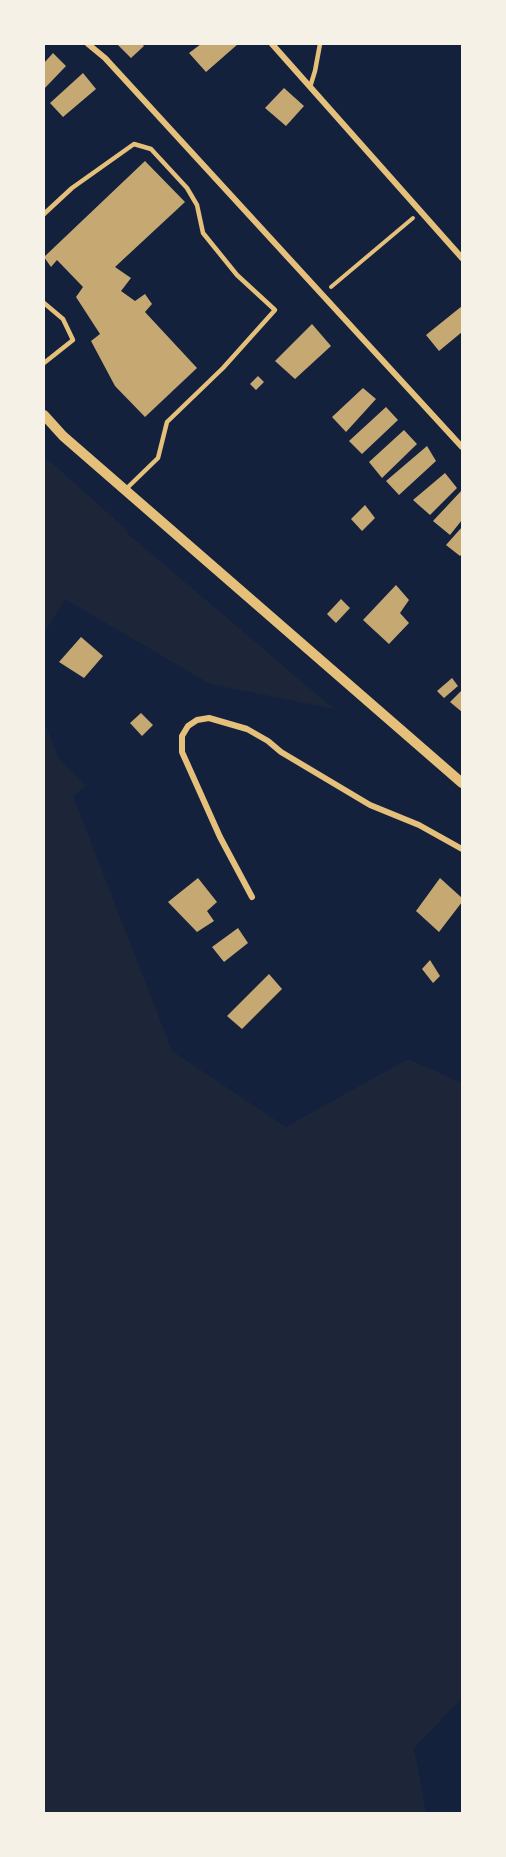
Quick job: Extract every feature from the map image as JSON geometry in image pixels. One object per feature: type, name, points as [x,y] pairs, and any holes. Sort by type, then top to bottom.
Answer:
[{"type":"street","points":[[88,44],[105,58],[462,447]]},
{"type":"street","points":[[272,44],[462,258]]},
{"type":"street","points":[[44,415],[63,436],[462,783]]},
{"type":"street","points":[[252,897],[220,837],[184,758],[181,742],[188,726],[197,720],[209,718],[247,729],[268,741],[280,752],[370,805],[419,825],[462,849]]},
{"type":"lane","points":[[310,87],[320,44]]},
{"type":"lane","points":[[44,214],[72,188],[134,144],[151,149],[187,188],[197,205],[203,233],[237,275],[275,310],[224,368],[167,422],[158,458],[125,490]]},
{"type":"lane","points":[[44,303],[63,320],[73,340],[44,363]]},
{"type":"path","points":[[322,294],[420,212]]},
{"type":"shaded area","points":[[44,456],[128,531],[127,533],[334,709],[210,684],[65,599],[44,634]]},
{"type":"shaded area","points":[[44,720],[58,758],[86,786],[73,796],[172,1051],[286,1127],[408,1059],[462,1083],[462,1698],[414,1748],[426,1813],[44,1813]]},
{"type":"building","points":[[117,44],[142,44],[144,46],[131,58]]},
{"type":"building","points":[[201,44],[238,44],[206,72],[189,53]]},
{"type":"building","points":[[53,53],[66,66],[44,89],[44,63]]},
{"type":"building","points":[[83,73],[96,89],[63,117],[50,103]]},
{"type":"building","points":[[284,88],[304,106],[286,126],[265,108]]},
{"type":"building","points":[[145,161],[185,202],[115,267],[131,278],[121,291],[135,301],[145,294],[152,304],[145,312],[197,368],[145,417],[115,386],[91,341],[100,334],[76,297],[83,287],[57,260],[51,267],[44,257]]},
{"type":"building","points":[[462,306],[462,332],[439,351],[426,335]]},
{"type":"building","points":[[312,324],[331,346],[295,379],[275,361]]},
{"type":"building","points":[[258,376],[264,382],[256,390],[250,384]]},
{"type":"building","points":[[363,388],[376,399],[346,432],[332,417]]},
{"type":"building","points":[[386,407],[398,420],[362,454],[349,441]]},
{"type":"building","points":[[404,430],[417,444],[382,478],[369,462]]},
{"type":"building","points":[[427,446],[436,461],[399,495],[386,481]]},
{"type":"building","points":[[445,473],[457,488],[430,515],[413,500]]},
{"type":"building","points":[[462,490],[462,520],[450,535],[433,521]]},
{"type":"building","points":[[365,505],[375,518],[362,531],[351,519]]},
{"type":"building","points":[[462,527],[462,554],[460,556],[446,545]]},
{"type":"building","points":[[396,585],[409,600],[400,613],[409,623],[389,644],[363,620]]},
{"type":"building","points":[[341,599],[350,608],[336,623],[327,614]]},
{"type":"building","points":[[81,637],[103,656],[84,678],[59,662]]},
{"type":"building","points":[[452,678],[458,686],[444,698],[437,691]]},
{"type":"building","points":[[462,690],[462,712],[450,702]]},
{"type":"building","points":[[141,713],[153,725],[142,736],[130,723]]},
{"type":"building","points":[[198,878],[217,902],[207,911],[214,921],[197,932],[168,902]]},
{"type":"building","points":[[440,878],[462,898],[462,902],[439,932],[416,911]]},
{"type":"building","points":[[238,928],[248,943],[224,962],[212,947]]},
{"type":"building","points":[[430,960],[440,976],[433,983],[422,969]]},
{"type":"building","points":[[269,974],[282,989],[242,1029],[227,1016]]}]
